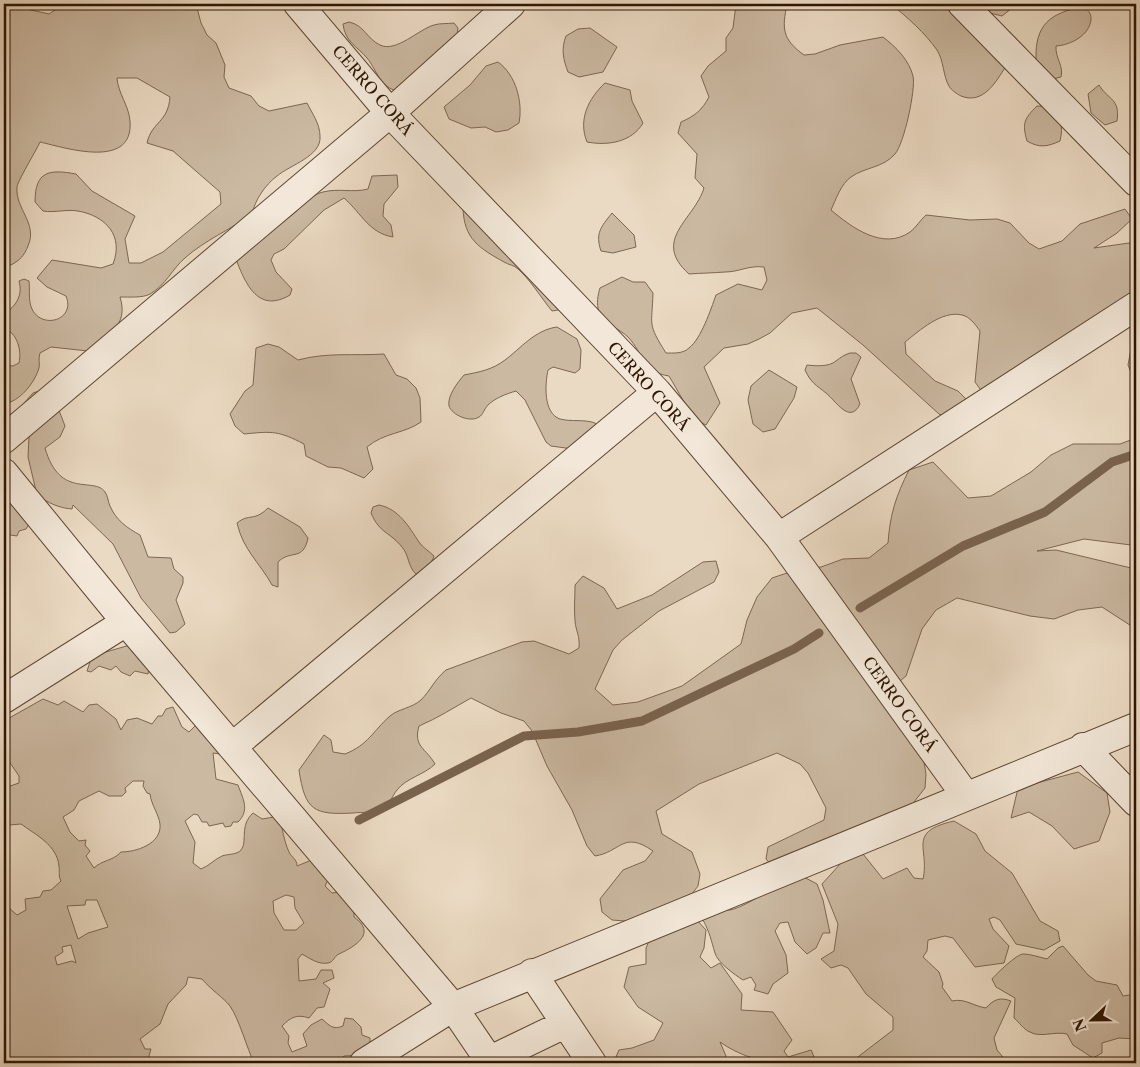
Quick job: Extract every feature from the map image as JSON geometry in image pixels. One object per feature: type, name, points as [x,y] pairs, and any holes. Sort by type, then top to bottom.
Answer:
[{"type":"street","name":"CERRO CORÁ","points":[[298,4],[390,113],[657,392],[779,537],[966,796]]},
{"type":"street","points":[[4,439],[390,113],[511,4]]},
{"type":"street","points":[[962,4],[1136,182]]},
{"type":"street","points":[[779,537],[1136,306]]},
{"type":"street","points":[[232,747],[657,392]]},
{"type":"street","points":[[4,473],[126,622],[453,1007],[488,1062],[566,1024]]},
{"type":"street","points":[[4,699],[126,622]]},
{"type":"street","points":[[364,1063],[453,1007],[1136,726]]},
{"type":"street","points":[[1083,747],[1136,802]]},
{"type":"street","points":[[532,973],[592,1063]]},
{"type":"shaded area","points":[[4,4],[49,14],[64,4],[196,4],[201,23],[207,35],[216,43],[225,65],[224,77],[229,88],[251,96],[259,106],[269,111],[307,103],[317,123],[320,136],[319,143],[311,155],[283,172],[268,184],[258,198],[252,214],[209,240],[180,262],[160,286],[150,294],[140,297],[120,297],[122,315],[119,322],[109,334],[88,351],[51,347],[40,353],[39,368],[30,386],[21,396],[4,404],[4,365],[13,366],[19,363],[20,353],[18,342],[4,328],[4,314],[18,300],[20,291],[19,281],[24,279],[29,281],[30,302],[32,309],[37,315],[43,319],[56,319],[66,311],[68,304],[66,296],[47,287],[37,278],[52,260],[101,268],[113,264],[116,254],[114,236],[110,229],[97,217],[69,210],[43,211],[35,202],[38,184],[45,174],[66,172],[76,174],[92,191],[135,216],[125,239],[129,263],[141,263],[163,252],[221,204],[220,192],[173,151],[147,143],[152,130],[169,106],[170,97],[137,78],[117,78],[129,115],[128,136],[121,146],[110,151],[96,152],[81,151],[40,142],[17,187],[19,202],[30,230],[28,246],[23,255],[11,265],[4,262]]},
{"type":"shaded area","points":[[736,4],[787,4],[784,20],[785,33],[791,44],[804,55],[815,54],[840,45],[883,37],[905,59],[911,70],[913,92],[902,139],[895,154],[885,162],[856,174],[847,180],[831,210],[848,223],[878,238],[889,239],[900,237],[910,232],[926,215],[970,220],[997,219],[1010,223],[1029,243],[1039,249],[1062,241],[1080,224],[1125,209],[1132,219],[1117,233],[1094,248],[1136,242],[1136,300],[983,393],[975,382],[980,331],[978,328],[970,319],[962,315],[954,314],[931,322],[905,342],[906,354],[935,381],[958,391],[967,400],[951,418],[939,414],[863,345],[817,308],[792,313],[770,333],[759,339],[748,344],[724,348],[704,367],[720,403],[706,425],[694,419],[669,376],[653,371],[628,337],[601,316],[598,300],[600,288],[622,277],[633,282],[645,282],[653,293],[653,330],[666,353],[678,353],[687,350],[698,338],[716,295],[738,284],[762,290],[767,280],[764,267],[730,272],[689,274],[678,262],[674,251],[674,240],[678,230],[699,199],[704,188],[695,178],[697,154],[678,133],[681,122],[698,112],[709,97],[701,76],[708,66],[726,51],[726,38],[733,28]]},
{"type":"shaded area","points":[[891,4],[956,4],[1006,66],[998,79],[982,95],[969,98],[959,95],[949,86],[937,50],[916,26]]},
{"type":"shaded area","points":[[982,4],[1012,4],[1012,8],[1002,16],[990,13]]},
{"type":"shaded area","points":[[1082,7],[1090,13],[1090,25],[1079,38],[1068,44],[1056,46],[1062,73],[1061,77],[1049,80],[1036,59],[1038,37],[1047,22],[1053,17]]},
{"type":"shaded area","points":[[349,22],[358,26],[380,45],[386,47],[400,43],[436,24],[454,23],[458,28],[456,42],[398,91],[383,82],[367,58],[349,40],[343,24]]},
{"type":"shaded area","points":[[590,28],[617,47],[603,72],[579,77],[568,72],[563,54],[564,41],[566,36],[578,29]]},
{"type":"shaded area","points":[[498,62],[514,81],[520,106],[519,123],[508,130],[496,132],[485,127],[471,128],[449,119],[444,107],[470,85],[486,66]]},
{"type":"shaded area","points":[[605,83],[630,90],[632,101],[643,123],[633,135],[619,141],[611,143],[587,142],[584,134],[586,110],[589,103]]},
{"type":"shaded area","points":[[1099,85],[1113,100],[1117,108],[1117,121],[1105,125],[1091,113],[1088,94]]},
{"type":"shaded area","points":[[1037,106],[1049,107],[1058,119],[1062,130],[1060,141],[1043,146],[1027,141],[1025,122],[1029,114]]},
{"type":"shaded area","points":[[397,175],[398,187],[384,204],[383,216],[391,225],[393,237],[385,235],[372,227],[344,198],[324,210],[284,249],[274,254],[271,260],[276,272],[292,289],[290,295],[278,300],[268,301],[260,298],[253,292],[242,274],[234,254],[278,226],[310,198],[318,194],[335,190],[357,191],[368,189],[372,176]]},
{"type":"shaded area","points":[[463,208],[559,304],[558,310],[552,311],[527,278],[516,268],[487,252],[474,241],[466,228]]},
{"type":"shaded area","points":[[612,213],[634,235],[636,247],[613,253],[601,251],[599,245],[600,230]]},
{"type":"shaded area","points":[[557,327],[577,339],[581,350],[580,369],[575,373],[553,367],[548,370],[546,397],[548,405],[554,416],[560,419],[591,422],[595,423],[598,428],[573,449],[551,446],[546,442],[525,400],[516,391],[494,400],[475,419],[466,419],[457,415],[451,409],[449,402],[451,394],[464,375],[495,366],[535,336]]},
{"type":"shaded area","points":[[1136,336],[1136,385],[1128,365],[1133,339]]},
{"type":"shaded area","points":[[268,344],[279,347],[298,360],[330,355],[384,354],[396,375],[407,379],[416,388],[420,398],[421,422],[408,429],[381,438],[367,447],[373,469],[364,478],[341,468],[328,467],[306,456],[304,444],[282,434],[262,432],[244,434],[235,426],[230,414],[245,391],[253,385],[256,348]]},
{"type":"shaded area","points":[[850,353],[856,353],[861,357],[851,379],[860,404],[856,410],[847,412],[812,381],[805,370],[807,365],[830,364]]},
{"type":"shaded area","points":[[769,370],[797,387],[794,398],[775,429],[763,432],[753,424],[748,400],[751,386]]},
{"type":"shaded area","points":[[50,387],[65,426],[60,437],[45,448],[51,464],[59,475],[68,481],[100,488],[105,492],[115,515],[126,526],[140,535],[148,557],[171,558],[174,569],[183,577],[183,583],[176,600],[185,624],[176,632],[170,633],[141,598],[113,544],[73,505],[72,509],[63,508],[49,503],[37,495],[28,457],[29,437],[23,409],[25,402],[33,393]]},
{"type":"shaded area","points":[[1136,438],[1136,543],[1131,545],[1084,539],[1037,551],[1056,550],[1131,568],[1136,575],[1136,629],[1102,607],[1078,610],[1054,619],[1030,616],[957,598],[936,610],[922,629],[906,676],[885,694],[923,756],[926,774],[925,788],[896,825],[775,869],[766,859],[768,847],[824,820],[826,808],[808,773],[800,764],[777,753],[699,784],[656,811],[662,834],[692,852],[700,874],[698,886],[675,916],[652,923],[612,920],[602,912],[600,899],[623,870],[645,861],[653,851],[635,842],[628,842],[604,854],[595,856],[587,846],[572,810],[547,766],[532,731],[524,721],[501,713],[471,698],[419,726],[419,743],[435,764],[401,786],[383,808],[368,812],[329,813],[314,808],[304,794],[299,770],[324,735],[331,740],[333,752],[345,754],[353,750],[365,742],[393,714],[421,700],[446,670],[522,642],[534,641],[569,654],[579,648],[575,616],[575,585],[583,576],[604,588],[617,609],[652,595],[703,562],[716,561],[719,572],[714,582],[659,611],[622,640],[613,650],[595,689],[613,705],[638,702],[682,686],[741,644],[747,620],[757,597],[772,578],[796,570],[821,567],[843,559],[869,558],[888,543],[894,505],[909,470],[933,462],[968,498],[991,496],[1031,472],[1051,455],[1073,444],[1120,444]]},
{"type":"shaded area","points":[[4,489],[29,524],[26,529],[19,531],[17,536],[4,534]]},
{"type":"shaded area","points":[[379,505],[392,510],[398,515],[421,544],[434,556],[429,565],[422,571],[416,574],[411,568],[402,547],[381,529],[374,520],[371,513],[373,507]]},
{"type":"shaded area","points":[[268,508],[300,527],[308,538],[306,545],[300,553],[287,556],[278,562],[278,587],[272,585],[248,549],[237,523],[245,518],[259,515]]},
{"type":"shaded area","points":[[130,645],[149,668],[148,674],[135,671],[130,676],[121,672],[116,666],[111,670],[99,666],[91,672],[87,671],[92,656]]},
{"type":"shaded area","points":[[43,699],[58,705],[64,701],[83,712],[89,705],[97,704],[116,719],[121,730],[127,720],[137,718],[152,724],[158,716],[162,716],[166,709],[173,707],[182,727],[189,732],[197,724],[227,755],[213,753],[216,779],[238,785],[245,809],[242,818],[238,822],[233,822],[231,826],[225,827],[223,823],[209,826],[207,822],[202,822],[198,815],[194,814],[185,821],[195,842],[193,863],[201,869],[222,856],[239,852],[244,842],[246,823],[253,813],[262,819],[280,816],[289,852],[297,866],[314,859],[328,880],[325,886],[332,893],[341,892],[354,909],[354,917],[364,928],[364,934],[357,943],[337,955],[330,962],[318,962],[302,954],[298,959],[299,981],[316,979],[321,970],[332,970],[334,978],[323,983],[330,989],[324,1007],[317,1008],[309,1018],[294,1017],[282,1026],[289,1036],[288,1043],[292,1052],[307,1046],[303,1034],[311,1025],[322,1019],[337,1028],[343,1026],[345,1018],[353,1019],[361,1027],[362,1035],[370,1038],[370,1043],[361,1055],[344,1056],[339,1063],[254,1063],[237,1018],[230,1006],[202,979],[188,977],[186,985],[168,1004],[160,1024],[140,1039],[145,1049],[151,1049],[147,1063],[4,1063],[4,898],[10,909],[17,915],[26,910],[25,899],[40,897],[43,891],[51,890],[61,881],[57,859],[50,846],[21,824],[9,825],[4,821],[4,788],[19,783],[19,776],[4,754],[4,724],[11,717]],"holes":[[[133,781],[144,781],[143,786],[147,793],[150,794],[160,824],[160,831],[157,837],[147,846],[121,852],[94,868],[86,856],[90,851],[85,845],[86,840],[79,841],[70,832],[63,817],[74,810],[79,801],[99,791],[109,796],[122,796],[126,792],[125,788]],[[286,895],[294,897],[295,908],[304,923],[296,930],[284,930],[274,913],[273,901]],[[86,900],[97,900],[108,927],[88,933],[78,939],[67,906],[85,905]],[[71,945],[76,963],[72,961],[57,965],[55,957],[63,952],[62,947]]]},
{"type":"shaded area","points":[[1078,772],[1107,793],[1110,812],[1099,841],[1074,849],[1052,826],[1029,812],[1011,818],[1018,788]]},
{"type":"shaded area","points":[[954,821],[976,834],[985,851],[1012,873],[1040,921],[1058,931],[1060,941],[1044,950],[1016,944],[1000,920],[994,917],[989,919],[993,929],[1009,946],[1004,963],[975,967],[953,938],[945,936],[928,940],[927,951],[923,957],[939,972],[943,984],[942,987],[952,1001],[965,1001],[986,1008],[997,1000],[1011,1001],[994,1038],[997,1050],[1008,1063],[850,1063],[893,1030],[893,1017],[866,994],[848,968],[841,965],[831,968],[821,959],[834,951],[838,924],[822,884],[842,862],[863,854],[883,879],[907,868],[914,878],[923,879],[923,842],[925,836],[930,830],[939,825]]},
{"type":"shaded area","points":[[802,876],[817,884],[823,900],[830,933],[823,933],[816,948],[807,954],[795,942],[788,922],[780,923],[775,931],[786,955],[788,973],[773,984],[768,994],[754,990],[756,985],[751,977],[743,980],[731,972],[716,957],[703,920],[712,910],[735,909],[779,885]]},
{"type":"shaded area","points":[[696,919],[706,930],[704,948],[700,957],[711,968],[720,963],[742,994],[741,1010],[773,1012],[792,1040],[784,1051],[788,1057],[811,1050],[816,1061],[827,1059],[830,1063],[786,1063],[759,1060],[733,1050],[720,1042],[726,1056],[726,1063],[617,1063],[615,1059],[619,1050],[632,1048],[654,1040],[663,1023],[638,1007],[624,987],[629,967],[646,964],[646,948],[653,932]]},
{"type":"shaded area","points":[[1063,946],[1088,975],[1096,981],[1117,985],[1123,996],[1136,994],[1136,1039],[1119,1038],[1102,1043],[1102,1053],[1093,1058],[1073,1045],[1067,1034],[1034,1034],[1026,1030],[1014,1018],[1015,998],[996,987],[992,979],[1020,955],[1029,954],[1047,959],[1058,948]]},
{"type":"waterway","points":[[860,608],[963,546],[1045,512],[1112,462],[1136,454]]},
{"type":"waterway","points":[[359,820],[524,736],[578,732],[642,721],[794,649],[819,633]]}]
